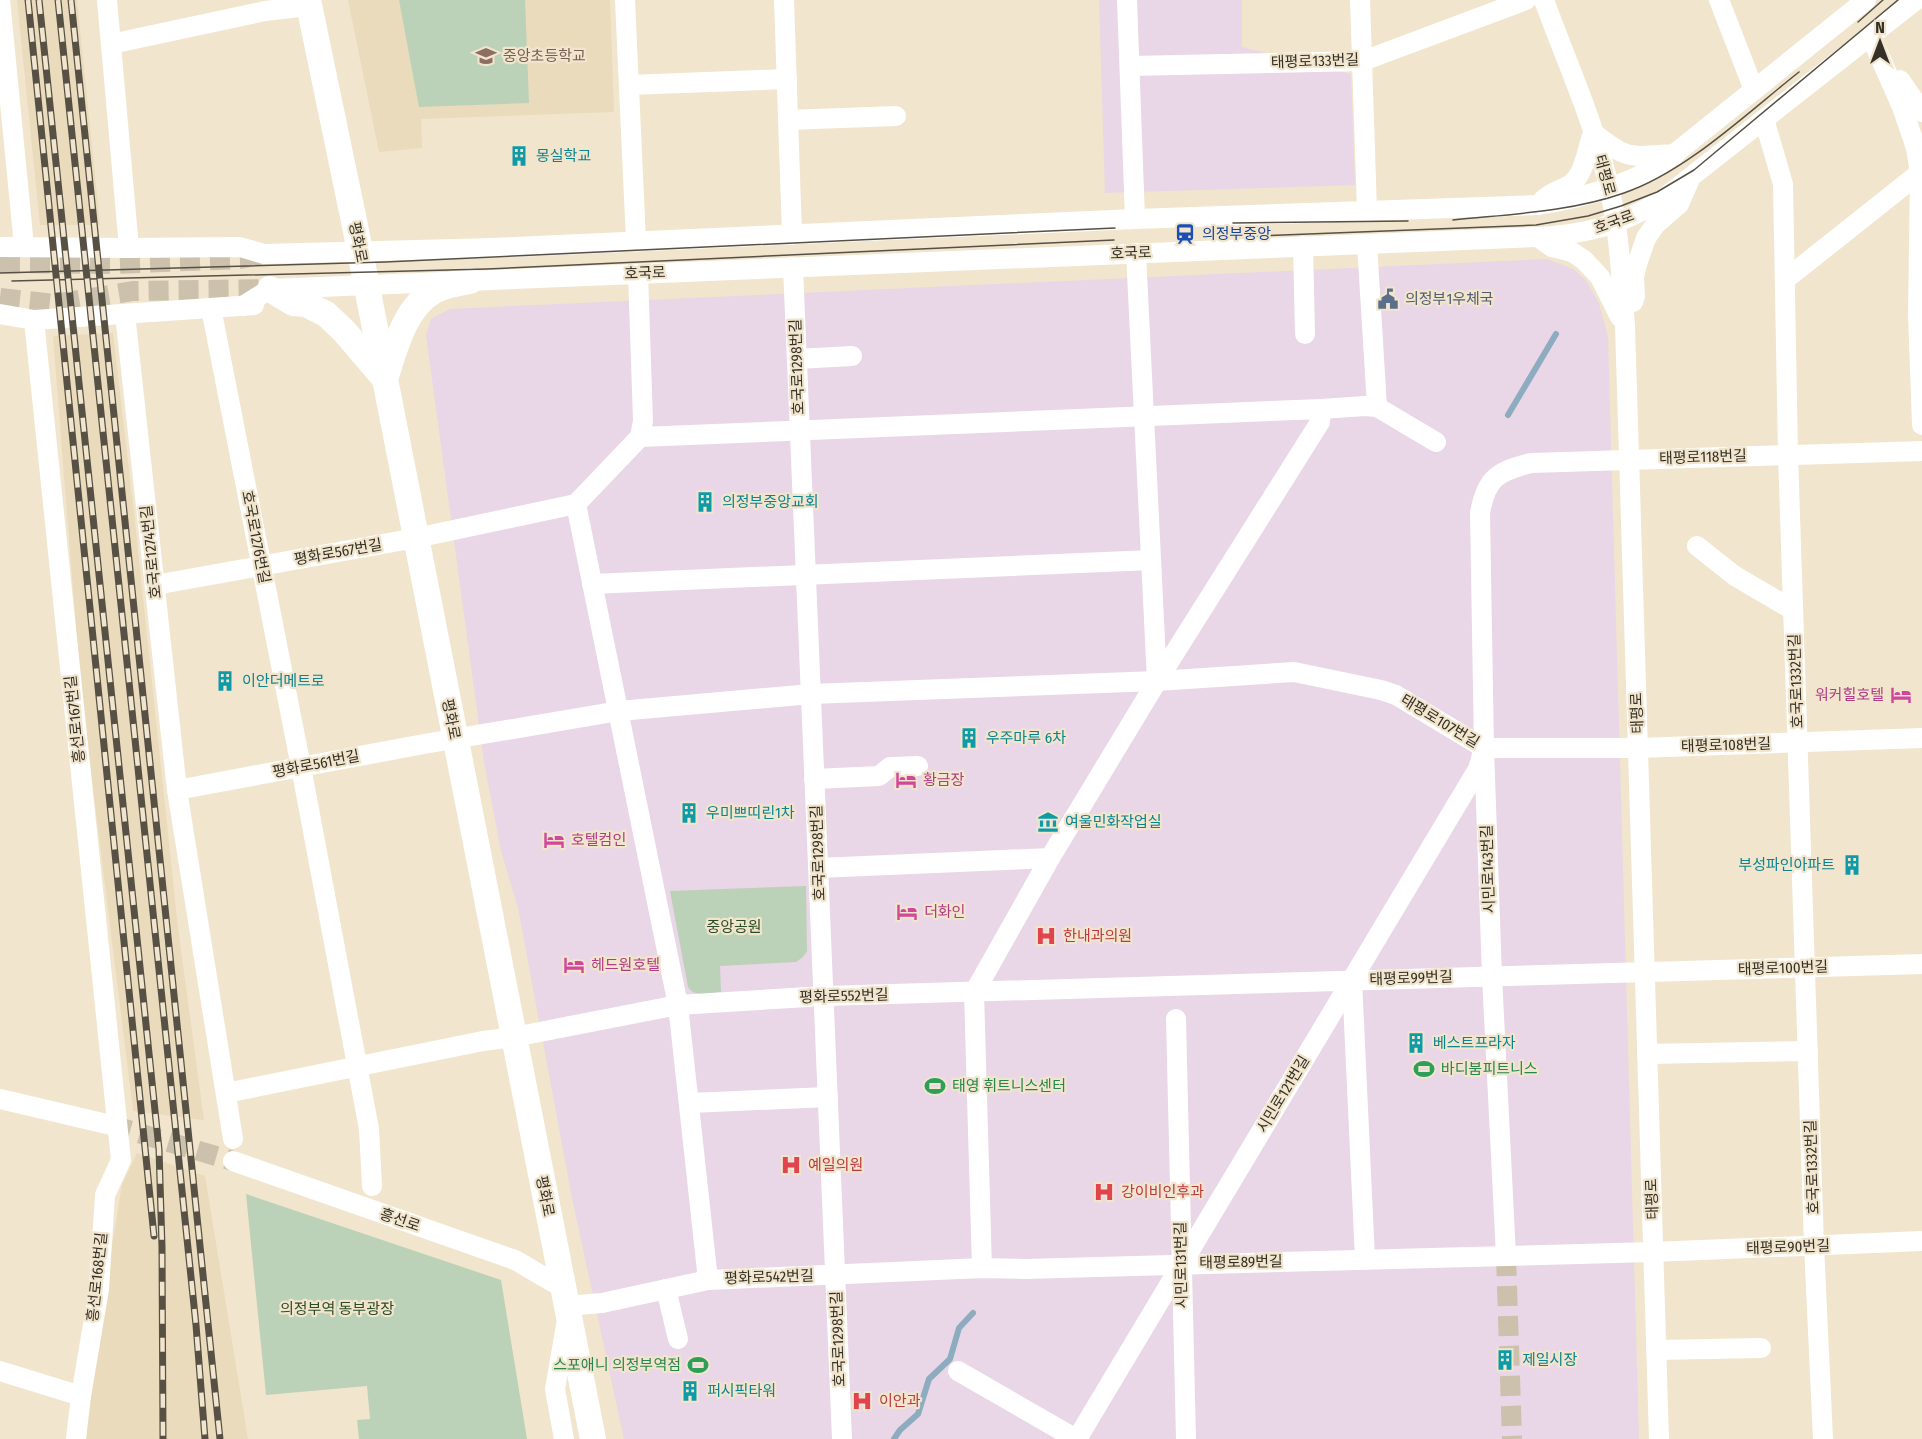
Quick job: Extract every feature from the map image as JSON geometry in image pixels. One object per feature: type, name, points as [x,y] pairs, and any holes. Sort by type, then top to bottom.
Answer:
[{"type":"main road","name":"평화로","points":[[308,3],[367,285],[593,1439]]},
{"type":"main road","points":[[270,289],[293,303],[306,304],[333,320],[385,379],[404,326],[419,303],[440,289],[470,280]]},
{"type":"street","points":[[0,0],[24,246]]},
{"type":"street","points":[[107,0],[129,248]]},
{"type":"street","points":[[625,0],[636,241]]},
{"type":"street","points":[[784,0],[792,235]]},
{"type":"street","points":[[1127,0],[1135,219]]},
{"type":"street","points":[[1360,0],[1367,211]]},
{"type":"street","name":"태평로133번길","points":[[1130,66],[1363,61],[1526,0]]},
{"type":"street","name":"태평로","points":[[1544,0],[1593,132],[1610,189],[1617,224],[1625,325],[1659,1439]]},
{"type":"street","points":[[1719,0],[1754,90]]},
{"type":"street","points":[[0,247],[240,247],[264,254],[360,252],[1135,219],[1537,205],[1590,195],[1646,174],[1675,155],[1864,0]]},
{"type":"street","points":[[111,45],[264,5],[308,3]]},
{"type":"street","name":"호국로","points":[[270,289],[1538,237],[1589,231],[1617,224],[1660,201],[1871,36],[1917,5]]},
{"type":"street","points":[[1871,36],[1892,80],[1916,147],[1921,172],[1922,425]]},
{"type":"street","points":[[629,85],[787,79]]},
{"type":"street","points":[[1892,80],[1899,79],[1922,112]]},
{"type":"street","points":[[788,120],[896,116]]},
{"type":"street","name":"호국로1332번길","points":[[1764,119],[1783,184],[1788,454],[1822,1439]]},
{"type":"street","points":[[1537,205],[1550,193],[1571,184],[1580,175],[1593,132],[1627,155],[1662,153],[1675,155]]},
{"type":"street","points":[[1786,279],[1921,172]]},
{"type":"street","points":[[1625,325],[1635,296],[1634,277],[1640,250],[1655,225],[1679,204],[1692,177]]},
{"type":"street","points":[[1538,237],[1552,247],[1572,252],[1584,260],[1600,277],[1625,325]]},
{"type":"street","points":[[1367,244],[1377,407]]},
{"type":"street","points":[[1303,246],[1305,334]]},
{"type":"street","points":[[1136,253],[1157,681]]},
{"type":"street","name":"호국로1298번길","points":[[793,267],[842,1439]]},
{"type":"street","points":[[638,273],[643,421],[640,437],[576,504],[678,1005],[708,1280]]},
{"type":"street","points":[[243,306],[270,289]]},
{"type":"street","points":[[0,314],[34,320],[293,303]]},
{"type":"street","name":"호국로1276번길","points":[[211,308],[369,1129],[372,1186]]},
{"type":"street","name":"호국로1274번길","points":[[125,314],[177,790],[233,1139]]},
{"type":"street","name":"흥선로167번길","points":[[34,320],[114,1121]]},
{"type":"street","points":[[797,359],[852,356]]},
{"type":"street","points":[[640,437],[1365,406],[1377,407],[1436,442]]},
{"type":"street","points":[[982,1268],[974,993],[1050,858],[1157,681],[1320,422],[1321,409]]},
{"type":"street","name":"태평로118번길","points":[[1490,483],[1507,469],[1531,463],[1922,451]]},
{"type":"street","name":"시민로143번길","points":[[1490,483],[1483,498],[1480,513],[1484,748],[1491,976],[1506,1256]]},
{"type":"street","name":"평화로567번길","points":[[155,585],[416,538],[576,504]]},
{"type":"street","points":[[1697,546],[1735,576],[1793,610]]},
{"type":"street","points":[[592,584],[1151,560]]},
{"type":"street","name":"태평로107번길","points":[[811,694],[1157,681],[1294,672],[1396,695],[1484,748],[1638,748]]},
{"type":"street","name":"평화로561번길","points":[[177,790],[619,711],[811,694]]},
{"type":"street","name":"태평로108번길","points":[[1638,748],[1922,738]]},
{"type":"street","name":"시민로121번길","points":[[1077,1439],[1478,769],[1484,748]]},
{"type":"street","points":[[814,779],[879,776],[890,767],[918,766]]},
{"type":"street","points":[[818,868],[1050,858]]},
{"type":"street","name":"태평로100번길","points":[[1645,971],[1922,964]]},
{"type":"street","name":"태평로99번길","points":[[1177,985],[1645,971]]},
{"type":"street","points":[[1352,980],[1365,1259]]},
{"type":"street","name":"평화로552번길","points":[[226,1093],[483,1041],[678,1005],[824,996],[1177,985]]},
{"type":"street","name":"시민로131번길","points":[[1176,1019],[1186,1439]]},
{"type":"street","points":[[1647,1054],[1808,1051]]},
{"type":"street","points":[[690,1103],[828,1097]]},
{"type":"street","points":[[0,1099],[114,1121]]},
{"type":"street","name":"흥선로168번길","points":[[76,1439],[99,1289],[105,1195],[121,1160],[114,1121]]},
{"type":"street","name":"흥선로","points":[[233,1161],[516,1260],[566,1302]]},
{"type":"street","name":"태평로90번길","points":[[1653,1252],[1922,1241]]},
{"type":"street","name":"태평로89번길","points":[[1046,1268],[1653,1252]]},
{"type":"street","name":"평화로542번길","points":[[566,1302],[602,1303],[708,1280],[982,1268],[1046,1268]]},
{"type":"street","points":[[666,1288],[678,1339]]},
{"type":"street","points":[[564,1439],[555,1389],[566,1302]]},
{"type":"street","points":[[1656,1350],[1761,1348]]},
{"type":"street","points":[[0,1371],[81,1396]]},
{"type":"street","points":[[958,1371],[1077,1439]]},
{"type":"shaded area","points":[[17,0],[77,0],[100,225],[40,225]]},
{"type":"shaded area","name":"중앙초등학교","points":[[348,0],[610,0],[614,112],[421,119],[422,148],[379,152]]},
{"type":"shaded area","points":[[1099,0],[1242,0],[1242,47],[1351,74],[1355,185],[1105,193]]},
{"type":"shaded area","points":[[1547,259],[1573,269],[1585,279],[1599,303],[1608,337],[1639,1439],[624,1439],[572,1198],[518,908],[501,851],[484,762],[426,335],[431,319],[450,309]]},
{"type":"shaded area","points":[[113,333],[178,928],[204,1120],[133,1111],[81,691],[53,336]]},
{"type":"shaded area","points":[[137,1153],[205,1176],[248,1439],[84,1439],[90,1381],[122,1185]]},
{"type":"green space","points":[[399,0],[525,0],[529,103],[419,107]]},
{"type":"green space","name":"중앙공원","points":[[806,886],[807,951],[803,957],[796,962],[720,966],[721,992],[695,993],[688,987],[670,891]]},
{"type":"green space","name":"의정부역 동부광장","points":[[246,1194],[501,1280],[527,1439],[359,1439],[357,1420],[370,1419],[367,1386],[266,1395]]},
{"type":"waterway","points":[[1508,415],[1556,334]]},
{"type":"waterway","points":[[894,1439],[900,1430],[918,1414],[929,1379],[950,1359],[959,1328],[973,1313]]},
{"type":"tunnel","points":[[0,263],[112,264],[240,259],[264,254]]},
{"type":"tunnel","points":[[0,298],[55,304],[133,291],[270,289]]},
{"type":"tunnel","points":[[111,1125],[233,1161]]},
{"type":"tunnel","points":[[1506,1256],[1512,1439]]},
{"type":"tram line","points":[[1858,22],[1883,0]]},
{"type":"tram line","points":[[1235,237],[1536,225],[1588,216],[1621,206],[1657,192],[1694,170],[1898,0]]},
{"type":"tram line","points":[[1453,220],[1540,211],[1583,204],[1624,193],[1670,171],[1693,156],[1799,72]]},
{"type":"tram line","points":[[1233,223],[1408,221]]},
{"type":"tram line","points":[[0,273],[385,262],[1115,228]]},
{"type":"tram line","points":[[12,281],[487,269],[1114,240]]},
{"type":"railway","points":[[28,0],[154,1236]]},
{"type":"railway","points":[[39,0],[159,1149],[163,1439]]},
{"type":"railway","points":[[58,0],[196,1325],[205,1439]]},
{"type":"railway","points":[[71,0],[220,1439]]},
{"type":"place","name":"중앙초등학교","points":[[486,56]]},
{"type":"place","name":"몽실학교","points":[[519,156]]},
{"type":"place","name":"의정부중앙","points":[[1185,234]]},
{"type":"place","name":"의정부1우체국","points":[[1388,299]]},
{"type":"place","name":"의정부중앙교회","points":[[705,502]]},
{"type":"place","name":"이안더메트로","points":[[225,681]]},
{"type":"place","name":"워커힐호텔","points":[[1901,695]]},
{"type":"place","name":"우주마루 6차","points":[[969,738]]},
{"type":"place","name":"황금장","points":[[906,780]]},
{"type":"place","name":"우미쁘띠린1차","points":[[689,813]]},
{"type":"place","name":"여울민화작업실","points":[[1048,822]]},
{"type":"place","name":"호텔컴인","points":[[554,840]]},
{"type":"place","name":"부성파인아파트","points":[[1852,865]]},
{"type":"place","name":"더화인","points":[[907,912]]},
{"type":"place","name":"한내과의원","points":[[1046,936]]},
{"type":"place","name":"헤드원호텔","points":[[574,965]]},
{"type":"place","name":"베스트프라자","points":[[1416,1043]]},
{"type":"place","name":"바디붐피트니스","points":[[1424,1069]]},
{"type":"place","name":"태영 휘트니스센터","points":[[935,1086]]},
{"type":"place","name":"예일의원","points":[[791,1165]]},
{"type":"place","name":"강이비인후과","points":[[1104,1192]]},
{"type":"place","name":"제일시장","points":[[1505,1360]]},
{"type":"place","name":"스포애니 의정부역점","points":[[698,1365]]},
{"type":"place","name":"퍼시픽타워","points":[[690,1391]]},
{"type":"place","name":"이안과","points":[[862,1401]]}]
